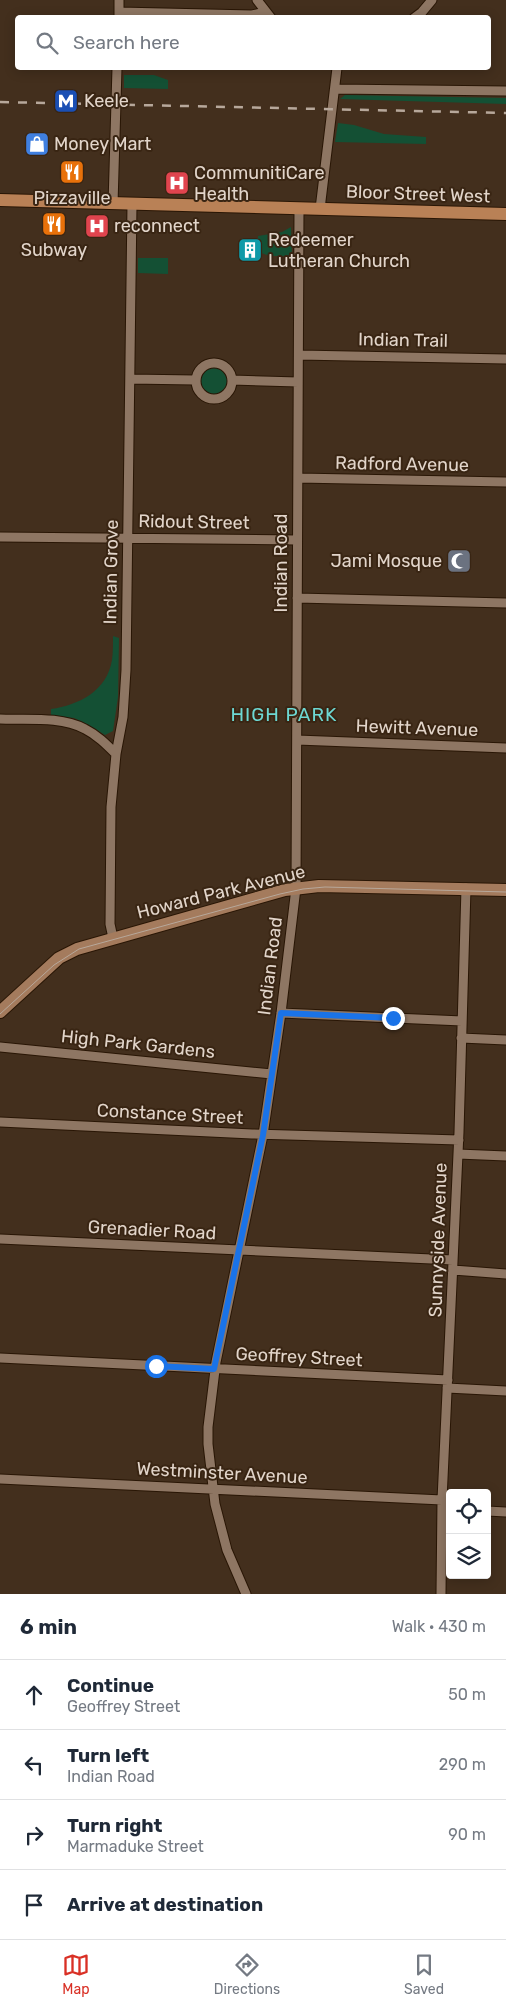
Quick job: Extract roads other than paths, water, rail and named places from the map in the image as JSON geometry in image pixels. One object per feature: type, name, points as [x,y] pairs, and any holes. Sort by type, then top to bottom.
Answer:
[{"type":"main road","name":"Bloor Street West","points":[[0,200],[299,210],[506,214]]},
{"type":"street","points":[[119,0],[119,15],[268,15]]},
{"type":"street","points":[[257,0],[268,15]]},
{"type":"street","points":[[418,15],[432,0]]},
{"type":"street","points":[[113,204],[117,70]]},
{"type":"street","points":[[320,209],[337,70]]},
{"type":"street","points":[[335,88],[506,91]]},
{"type":"street","name":"Indian Grove","points":[[113,938],[110,924],[111,807],[116,754],[125,694],[132,204]]},
{"type":"street","name":"Indian Road","points":[[246,1594],[225,1543],[212,1488],[208,1427],[214,1369],[263,1135],[281,1013],[296,888],[299,210]]},
{"type":"street","name":"Indian Trail","points":[[299,355],[506,359]]},
{"type":"street","points":[[213,362],[219,363],[228,370],[232,380],[228,391],[214,399],[208,398],[199,392],[195,380],[203,366],[213,362]]},
{"type":"street","points":[[130,379],[195,380]]},
{"type":"street","points":[[232,380],[298,382]]},
{"type":"street","name":"Radford Avenue","points":[[298,478],[506,482]]},
{"type":"street","name":"Ridout Street","points":[[0,536],[298,540]]},
{"type":"street","points":[[297,598],[506,603]]},
{"type":"street","points":[[0,719],[57,721],[77,725],[99,738],[116,754]]},
{"type":"street","name":"Hewitt Avenue","points":[[297,740],[506,748]]},
{"type":"street","name":"Howard Park Avenue","points":[[0,1012],[63,956],[84,946],[296,888],[319,886],[506,890]]},
{"type":"street","name":"Sunnyside Avenue","points":[[441,1594],[466,888]]},
{"type":"street","points":[[281,1013],[462,1021]]},
{"type":"street","points":[[462,1038],[506,1040]]},
{"type":"street","name":"High Park Gardens","points":[[0,1047],[272,1074]]},
{"type":"street","name":"Constance Street","points":[[0,1122],[263,1135],[458,1140]]},
{"type":"street","points":[[458,1154],[506,1156]]},
{"type":"street","name":"Grenadier Road","points":[[0,1239],[453,1260]]},
{"type":"street","points":[[453,1270],[506,1274]]},
{"type":"street","name":"Geoffrey Street","points":[[0,1358],[447,1384],[506,1391]]},
{"type":"street","name":"Westminster Avenue","points":[[0,1479],[212,1488],[445,1506]]},
{"type":"street","points":[[491,1511],[506,1512]]},
{"type":"tram line","points":[[0,1014],[54,965],[79,949],[280,894],[325,887],[506,892]]},
{"type":"railway","points":[[0,102],[506,113]]},
{"type":"place","name":"Keele","points":[[66,101]]},
{"type":"place","name":"Money Mart","points":[[37,144]]},
{"type":"place","name":"Pizzaville","points":[[72,172]]},
{"type":"place","name":"CommunitiCare Health","points":[[177,183]]},
{"type":"place","name":"Subway","points":[[54,224]]},
{"type":"place","name":"reconnect","points":[[97,226]]},
{"type":"place","name":"Redeemer Lutheran Church","points":[[250,250]]},
{"type":"place","name":"Jami Mosque","points":[[459,561]]},
{"type":"district","name":"HIGH PARK","points":[[284,714]]}]
